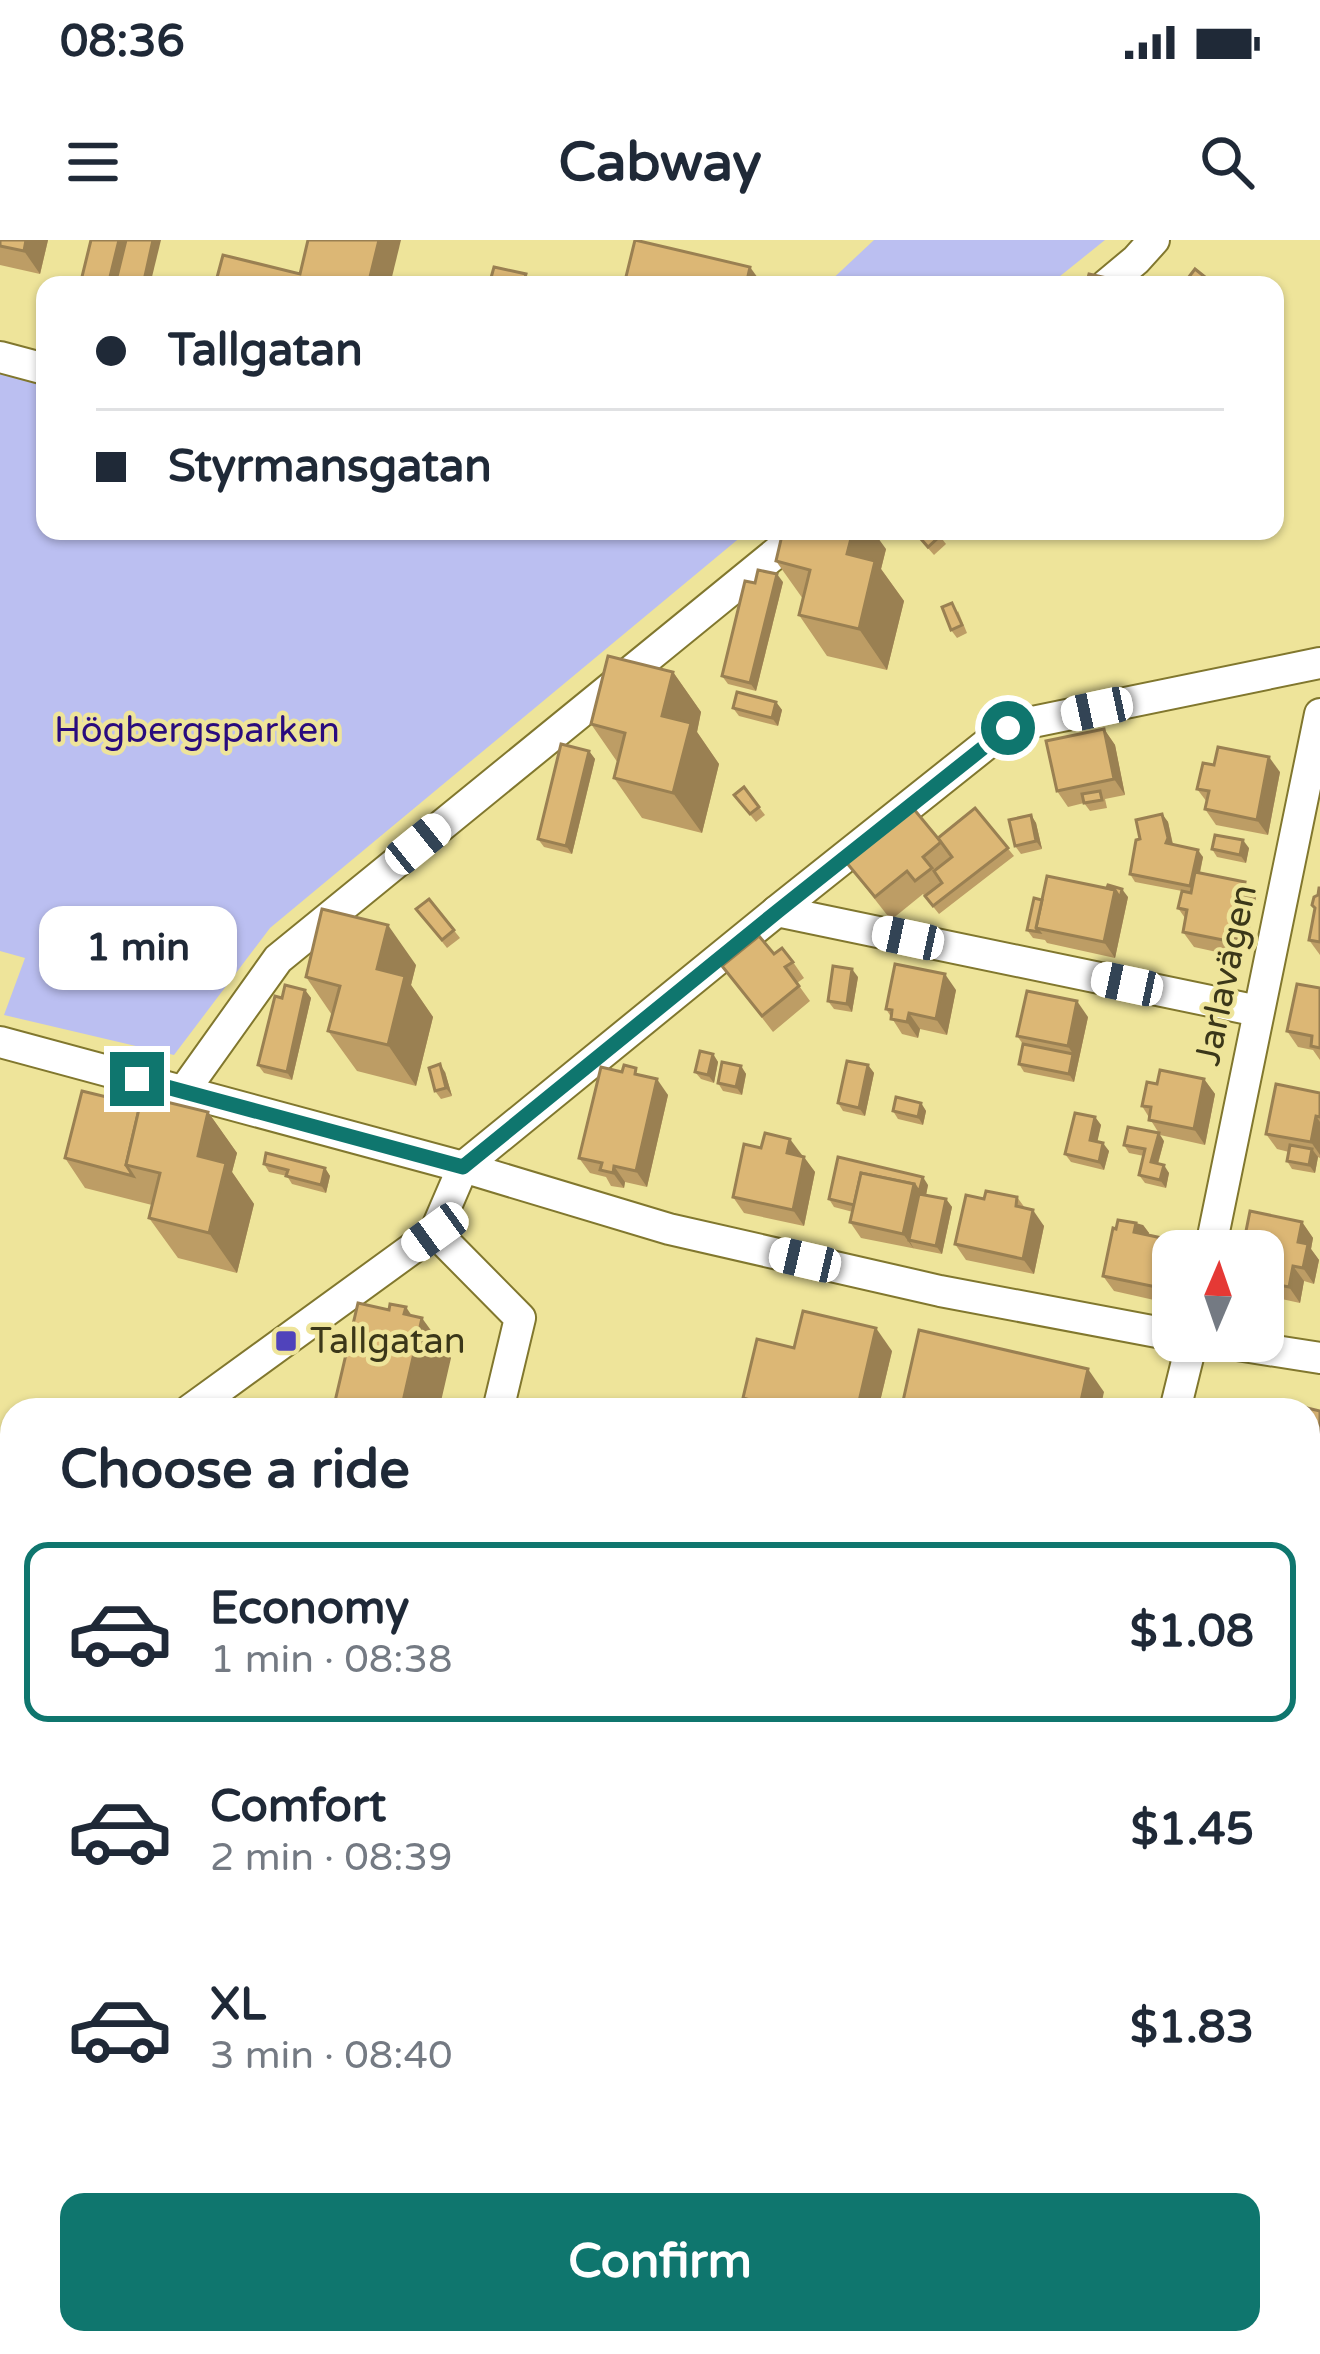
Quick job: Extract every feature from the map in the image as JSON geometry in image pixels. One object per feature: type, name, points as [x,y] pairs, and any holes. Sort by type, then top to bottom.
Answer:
[{"type":"street","points":[[1117,276],[1154,240]]},
{"type":"street","points":[[0,357],[36,367]]},
{"type":"street","points":[[183,1092],[278,958],[792,540]]},
{"type":"street","points":[[207,1398],[435,1232],[463,1167],[1008,728],[1320,663]]},
{"type":"street","name":"Jarlavägen","points":[[1214,1230],[1320,715]]},
{"type":"street","points":[[778,911],[1258,1011]]},
{"type":"street","points":[[0,1042],[463,1167],[669,1229],[940,1291],[1152,1331]]},
{"type":"street","points":[[435,1232],[520,1318],[501,1398]]},
{"type":"street","points":[[1284,1352],[1320,1358]]},
{"type":"street","points":[[1178,1398],[1187,1362]]},
{"type":"green space","points":[[874,240],[1105,240],[1060,276],[836,276]]},
{"type":"green space","name":"Högbergsparken","points":[[0,367],[36,377],[36,540],[737,540],[270,928],[174,1055],[4,1015],[25,958],[0,951]]},
{"type":"building","points":[[0,240],[26,240],[24,251],[0,246]]},
{"type":"building","points":[[91,240],[119,240],[110,276],[82,276]]},
{"type":"building","points":[[126,240],[153,240],[145,276],[117,276]]},
{"type":"building","points":[[308,240],[379,240],[370,276],[217,276],[223,255],[300,274]]},
{"type":"building","points":[[635,240],[750,267],[748,276],[626,276]]},
{"type":"building","points":[[494,267],[526,274],[525,276],[492,276]]},
{"type":"building","points":[[781,540],[851,540],[847,554],[875,561],[859,629],[799,615],[810,570],[776,561]]},
{"type":"building","points":[[758,570],[777,574],[750,683],[722,676],[745,581],[755,583]]},
{"type":"building","points":[[952,603],[962,625],[951,630],[942,607]]},
{"type":"building","points":[[608,656],[673,672],[662,716],[691,723],[673,793],[614,778],[625,733],[591,724]]},
{"type":"building","points":[[737,692],[776,702],[772,718],[733,708]]},
{"type":"building","points":[[1104,729],[1114,779],[1057,791],[1046,741]]},
{"type":"building","points":[[561,744],[589,751],[566,846],[538,839]]},
{"type":"building","points":[[1218,747],[1269,757],[1257,820],[1205,809],[1209,791],[1197,789],[1203,763],[1214,765]]},
{"type":"building","points":[[744,787],[759,807],[750,814],[734,795]]},
{"type":"building","points":[[1100,791],[1102,800],[1084,803],[1082,794]]},
{"type":"building","points":[[908,802],[941,842],[923,857],[932,868],[915,881],[907,871],[875,897],[841,856]]},
{"type":"building","points":[[975,808],[1008,848],[933,906],[925,896],[942,883],[934,871],[952,857],[938,838]]},
{"type":"building","points":[[1162,814],[1166,843],[1198,850],[1190,886],[1130,874],[1140,839],[1136,820]]},
{"type":"building","points":[[1031,815],[1036,841],[1015,846],[1009,820]]},
{"type":"building","points":[[1215,835],[1243,840],[1240,855],[1212,849]]},
{"type":"building","points":[[1195,872],[1245,882],[1233,942],[1183,932],[1187,910],[1178,908],[1182,891],[1191,893]]},
{"type":"building","points":[[1047,876],[1115,890],[1104,942],[1036,928]]},
{"type":"building","points":[[1319,888],[1320,942],[1309,940],[1312,905]]},
{"type":"building","points":[[1034,898],[1042,900],[1039,932],[1027,930]]},
{"type":"building","points":[[429,899],[454,930],[442,940],[416,909]]},
{"type":"building","points":[[322,909],[388,925],[377,969],[405,976],[388,1045],[328,1031],[340,986],[306,977]]},
{"type":"building","points":[[759,936],[774,954],[782,948],[793,962],[785,967],[799,986],[762,1016],[722,966]]},
{"type":"building","points":[[895,964],[945,974],[936,1019],[909,1013],[907,1022],[891,1019],[892,1010],[886,1009]]},
{"type":"building","points":[[833,966],[852,969],[847,1004],[828,1001]]},
{"type":"building","points":[[1297,984],[1320,988],[1320,1048],[1311,1046],[1312,1036],[1287,1031]]},
{"type":"building","points":[[285,985],[305,990],[287,1072],[258,1065],[275,996],[282,998]]},
{"type":"building","points":[[1027,991],[1077,1001],[1068,1046],[1017,1036]]},
{"type":"building","points":[[1023,1044],[1073,1054],[1069,1074],[1019,1064]]},
{"type":"building","points":[[700,1051],[713,1054],[708,1075],[695,1072]]},
{"type":"building","points":[[847,1061],[868,1065],[859,1108],[838,1103]]},
{"type":"building","points":[[722,1062],[741,1066],[736,1087],[718,1083]]},
{"type":"building","points":[[440,1064],[446,1088],[435,1091],[429,1068]]},
{"type":"building","points":[[624,1065],[636,1068],[635,1074],[657,1079],[636,1171],[614,1166],[613,1173],[600,1170],[602,1163],[579,1158],[601,1067],[622,1072]]},
{"type":"building","points":[[1160,1070],[1204,1079],[1194,1129],[1149,1120],[1151,1107],[1142,1106],[1147,1082],[1157,1084]]},
{"type":"building","points":[[1276,1084],[1320,1093],[1320,1117],[1316,1116],[1311,1142],[1266,1134]]},
{"type":"building","points":[[82,1091],[140,1105],[126,1165],[133,1176],[65,1158]]},
{"type":"building","points":[[142,1096],[208,1112],[198,1156],[226,1163],[209,1233],[149,1218],[160,1173],[126,1165]]},
{"type":"building","points":[[896,1097],[921,1103],[918,1117],[893,1111]]},
{"type":"building","points":[[1075,1113],[1095,1117],[1090,1140],[1103,1143],[1099,1162],[1065,1154]]},
{"type":"building","points":[[1128,1127],[1159,1133],[1151,1162],[1164,1165],[1160,1180],[1139,1175],[1145,1149],[1124,1145]]},
{"type":"building","points":[[765,1133],[790,1139],[787,1153],[804,1157],[793,1210],[733,1197],[744,1144],[761,1148]]},
{"type":"building","points":[[1290,1145],[1312,1149],[1309,1165],[1287,1161]]},
{"type":"building","points":[[266,1153],[325,1168],[321,1185],[286,1176],[288,1170],[264,1164]]},
{"type":"building","points":[[838,1157],[923,1177],[919,1192],[914,1184],[861,1173],[854,1205],[829,1199]]},
{"type":"building","points":[[861,1173],[914,1184],[903,1234],[850,1222]]},
{"type":"building","points":[[986,1191],[1017,1197],[1016,1206],[1033,1210],[1023,1259],[955,1244],[966,1195],[984,1199]]},
{"type":"building","points":[[919,1194],[946,1199],[936,1246],[909,1240]]},
{"type":"building","points":[[1250,1211],[1302,1222],[1298,1242],[1308,1244],[1303,1268],[1293,1266],[1289,1287],[1284,1286],[1284,1230],[1246,1230]]},
{"type":"building","points":[[1118,1220],[1136,1223],[1134,1232],[1152,1236],[1152,1286],[1103,1276]]},
{"type":"building","points":[[358,1303],[389,1310],[390,1304],[406,1307],[404,1314],[422,1318],[404,1398],[336,1398]]},
{"type":"building","points":[[803,1311],[876,1328],[860,1398],[743,1398],[757,1339],[794,1348]]},
{"type":"building","points":[[919,1330],[1088,1369],[1082,1398],[904,1398]]},
{"type":"place","name":"Tallgatan","points":[[286,1341]]},
{"type":"route","points":[[137,1079],[463,1167],[1008,728]]}]
